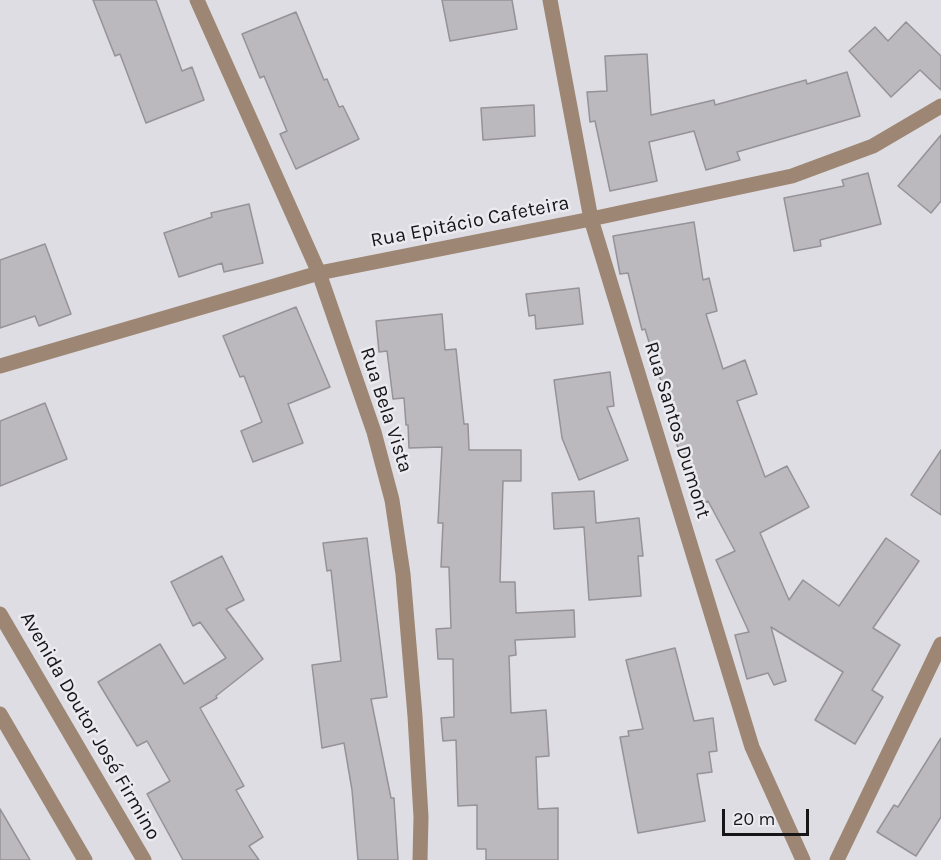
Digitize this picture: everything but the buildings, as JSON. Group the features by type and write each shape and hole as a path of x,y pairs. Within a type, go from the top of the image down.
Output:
{"street":[{"name":"Rua Bela Vista","path":"197,0 319,273 374,432 392,500 403,574 414,705 421,817 420,860"},
{"name":"Rua Santos Dumont","path":"550,0 591,219 752,747 803,860"},
{"name":"Rua Epitácio Cafeteira","path":"0,366 319,273 792,176 873,146 941,106"},
{"name":"Avenida Doutor José Firmino","path":"0,614 144,860"},
{"path":"837,860 941,644"},
{"path":"0,714 85,860"}]}
